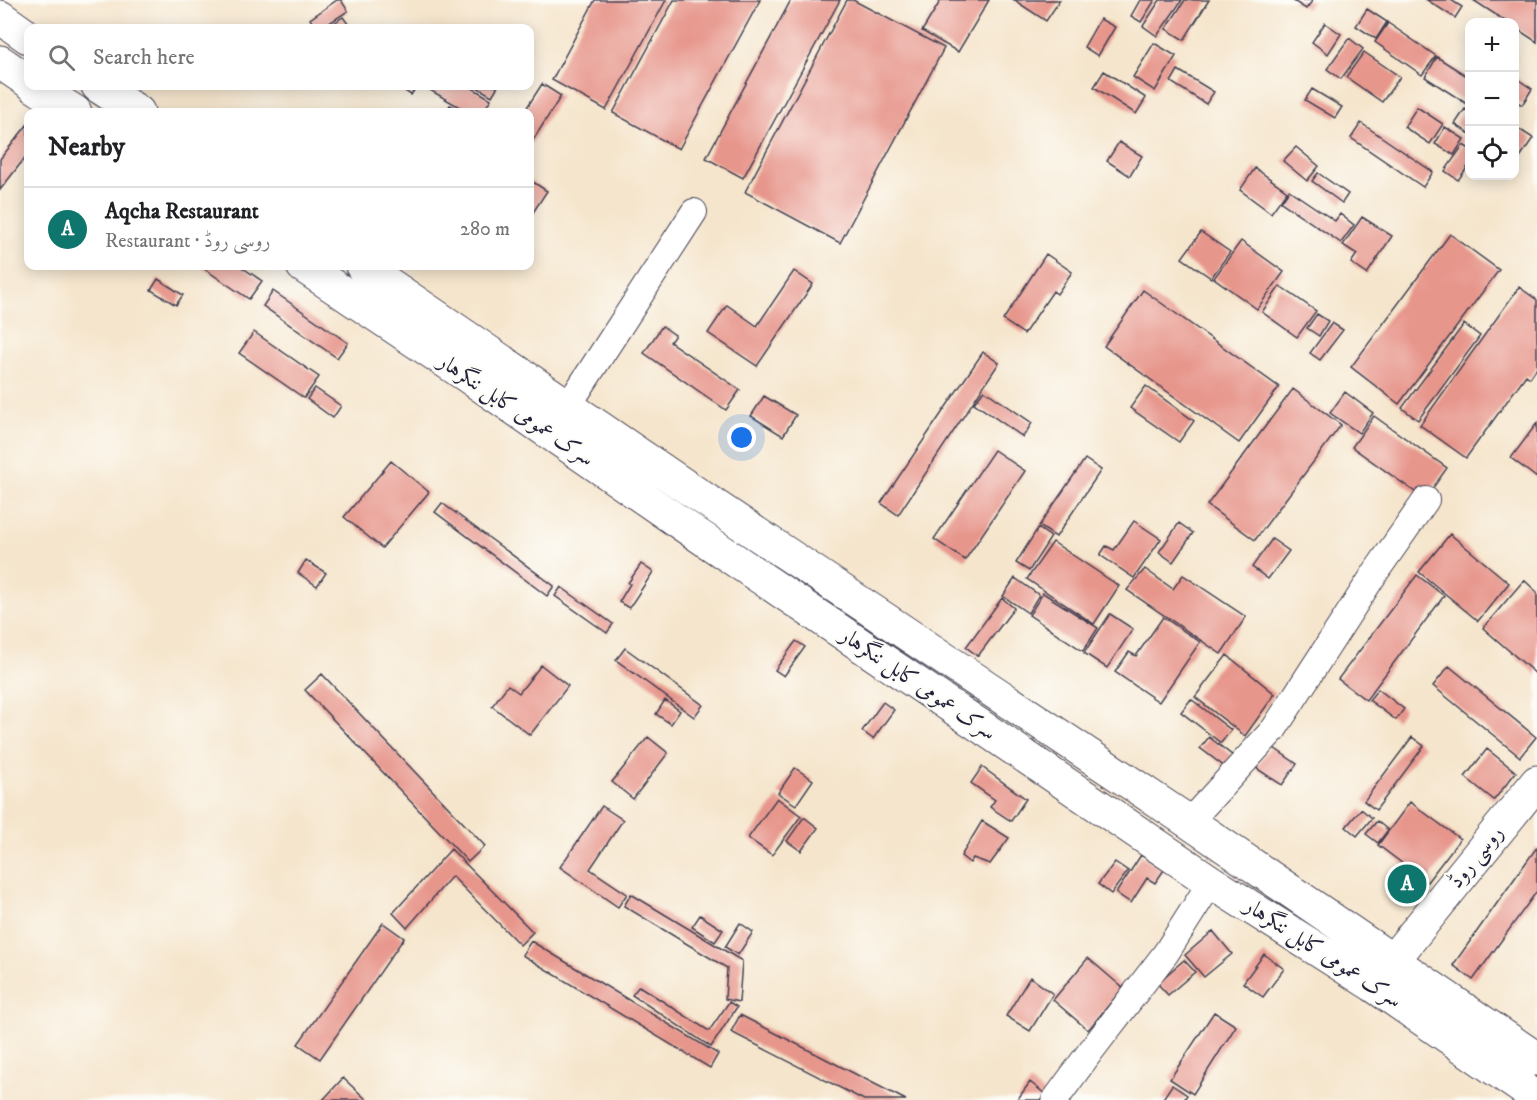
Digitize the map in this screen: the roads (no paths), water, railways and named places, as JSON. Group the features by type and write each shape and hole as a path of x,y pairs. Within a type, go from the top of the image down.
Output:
{"main road":[{"path":"0,17 24,34"},
{"path":"0,62 24,78"},
{"path":"40,90 69,108"},
{"path":"105,90 132,108"},
{"name":"سرک عمومی کابل ننگرهار","path":"309,270 1211,882 1374,985 1537,1098"},
{"name":"سرک عمومی کابل ننگرهار","path":"368,270 1537,1059"},
{"path":"797,602 815,573"},
{"name":"روسی روڈ","path":"1393,960 1537,782"}],"street":[{"path":"568,406 694,212"},
{"path":"1189,822 1274,729 1377,570 1426,500"},
{"path":"1055,1100 1166,953 1211,882"}],"place":[{"name":"Aqcha Restaurant","path":"1407,884"}]}
